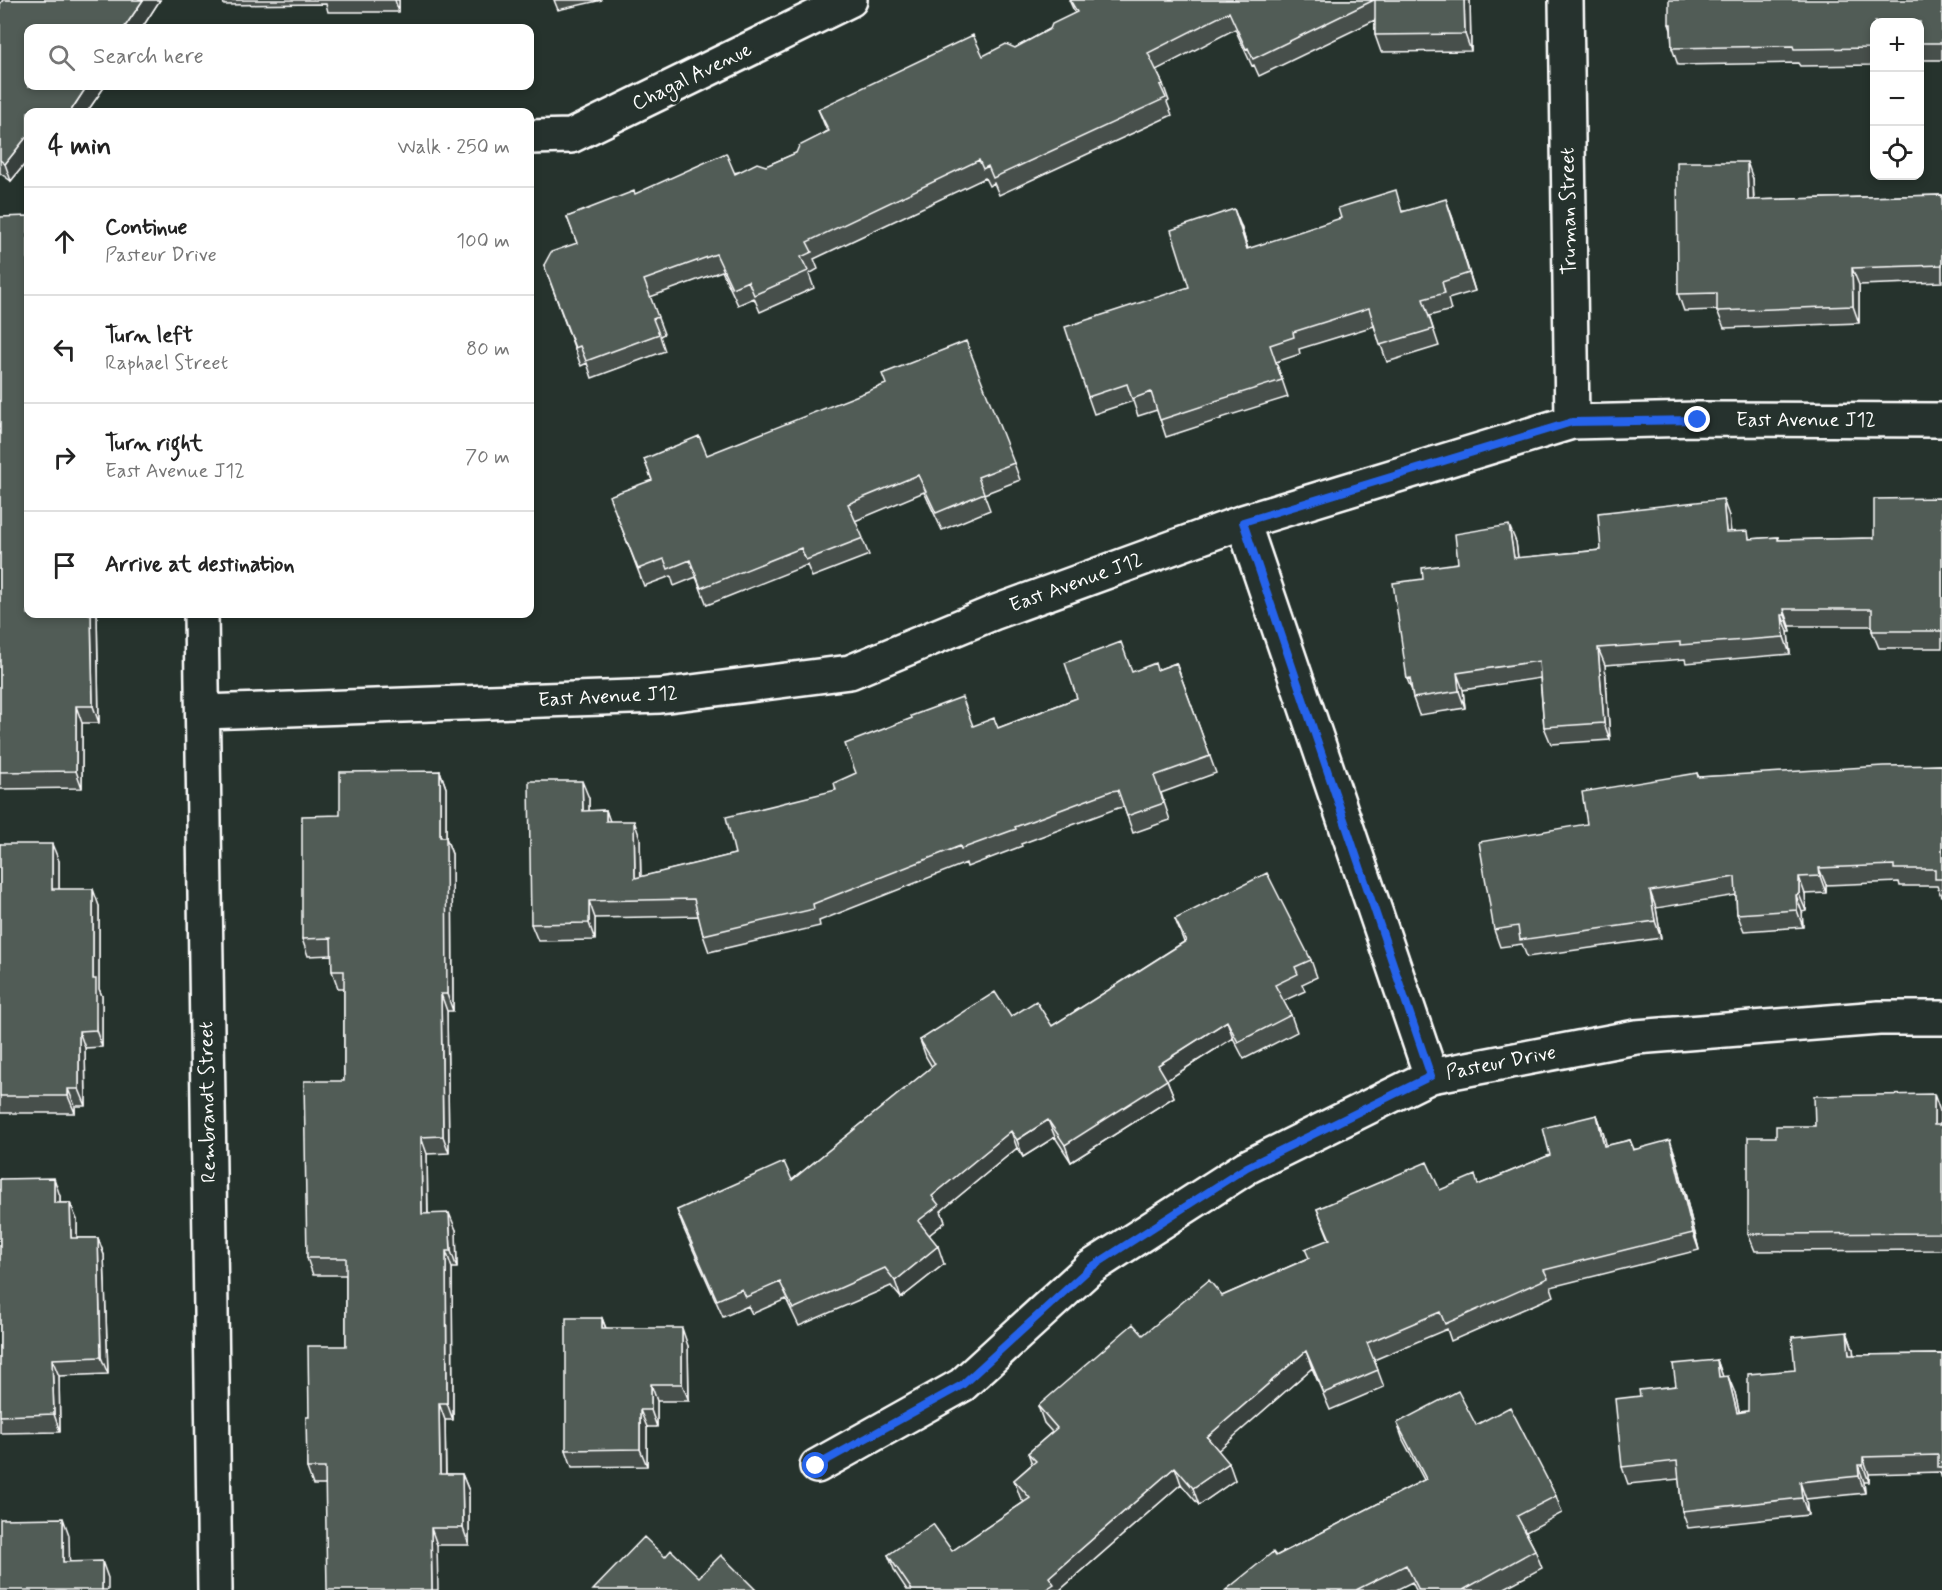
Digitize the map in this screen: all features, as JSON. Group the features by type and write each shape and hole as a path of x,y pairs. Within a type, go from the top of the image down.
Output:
{"street":[{"name":"Chagal Avenue","path":"534,137 570,136 850,0"},
{"name":"Truman Street","path":"1566,0 1572,422"},
{"name":"East Avenue J12","path":"202,712 660,696 850,672 993,613 1243,522 1572,422 1942,420"},
{"path":"1243,522 1431,1076"},
{"name":"Rembrandt Street","path":"201,618 215,1590"},
{"name":"Pasteur Drive","path":"816,1466 962,1385 1090,1268 1247,1167 1431,1076 1636,1037 1879,1018 1942,1018"}],"building":[{"path":"3,0 143,0 127,24 24,24 24,90 84,90 73,108 24,108 24,140 5,164 0,160 0,4"},
{"path":"1070,0 1374,0 1253,59 1229,12 1148,53 1163,84 1160,85 1166,98 993,178 988,166 983,169 979,160 807,242 812,252 801,257 808,271 754,295 748,281 732,288 716,254 644,280 658,317 653,319 659,334 586,361 580,346 575,348 544,265 551,252 577,243 567,217 634,191 635,194 726,153 735,174 757,163 766,166 796,153 799,146 829,131 818,109 973,35 983,56 1006,44 1015,48 1050,29 1052,24 1077,12"},
{"path":"1375,0 1464,0 1465,34 1375,35"},
{"path":"1669,0 1942,0 1942,43 1924,43 1924,18 1870,18 1870,48 1794,49 1793,46 1672,48 1671,24 1669,24"},
{"path":"1677,162 1747,162 1748,200 1942,195 1942,265 1852,268 1853,306 1717,311 1717,293 1678,294"},
{"path":"1396,190 1402,212 1446,199 1469,273 1442,282 1445,293 1423,299 1433,329 1380,345 1369,308 1293,332 1294,337 1270,345 1282,380 1160,420 1151,392 1132,399 1127,384 1088,397 1065,327 1189,287 1171,230 1234,209 1247,249 1341,218 1338,208"},
{"path":"24,216 24,618 91,618 93,706 76,706 76,771 0,772 0,217"},
{"path":"966,341 1014,463 978,477 984,493 936,513 918,475 848,504 863,538 806,560 801,548 701,588 690,560 668,569 664,559 638,569 609,496 652,480 644,459 699,436 707,455 886,384 882,374"},
{"path":"1942,498 1942,631 1872,631 1872,609 1784,609 1785,615 1782,615 1784,637 1680,645 1680,642 1598,648 1604,723 1544,727 1539,661 1457,673 1459,691 1413,698 1410,678 1407,679 1393,583 1423,579 1422,568 1458,563 1455,534 1509,525 1514,558 1601,550 1598,513 1723,499 1726,532 1748,531 1749,539 1874,538 1874,499"},
{"path":"1121,642 1132,672 1155,663 1157,670 1176,663 1210,756 1154,776 1164,803 1127,816 1118,790 1111,791 1015,827 1016,829 961,849 960,846 813,904 814,909 703,935 694,899 589,901 589,923 531,924 529,781 582,781 583,811 606,810 606,821 634,821 635,878 735,854 726,817 836,790 834,783 856,773 845,744 912,718 911,716 962,697 973,726 994,718 998,728 1077,698 1065,663"},
{"path":"1942,765 1942,879 1935,879 1935,869 1894,869 1894,865 1819,868 1820,876 1799,877 1799,894 1796,895 1797,910 1737,914 1735,877 1650,891 1655,921 1520,940 1518,926 1494,930 1479,842 1587,824 1582,792 1697,773 1698,777 1883,766"},
{"path":"440,771 440,837 446,837 447,994 441,994 443,1136 421,1137 422,1214 449,1213 451,1251 446,1251 447,1403 439,1403 440,1474 462,1474 463,1528 431,1528 432,1590 327,1590 325,1468 307,1468 308,1346 346,1346 346,1258 307,1258 304,1081 344,1081 344,971 332,971 331,938 302,939 302,816 340,815 340,772"},
{"path":"0,844 52,844 52,889 93,889 93,979 96,979 96,1030 79,1031 79,1089 68,1089 68,1096 0,1096"},
{"path":"1267,873 1311,960 1295,967 1298,974 1275,985 1291,1015 1238,1042 1227,1021 1158,1065 1167,1080 1065,1145 1048,1120 1017,1140 1011,1131 932,1196 939,1205 918,1221 938,1246 895,1281 885,1268 793,1309 780,1282 746,1297 742,1289 717,1300 677,1210 784,1162 792,1180 935,1064 920,1040 995,992 1011,1017 1036,1001 1052,1026 1186,941 1175,919"},
{"path":"1934,1094 1934,1125 1942,1125 1942,1233 1748,1234 1748,1137 1776,1137 1776,1126 1815,1126 1814,1096"},
{"path":"1597,1115 1604,1146 1630,1140 1633,1150 1670,1140 1693,1233 1544,1270 1548,1278 1445,1324 1440,1312 1367,1343 1378,1370 1324,1393 1306,1351 1207,1437 1229,1463 1193,1488 1175,1467 1049,1577 1054,1584 1045,1590 912,1590 888,1555 933,1524 952,1551 1030,1498 1014,1480 1036,1461 1028,1453 1057,1428 1038,1406 1133,1324 1143,1335 1209,1280 1222,1296 1309,1258 1305,1249 1330,1239 1317,1209 1427,1162 1440,1190 1475,1175 1478,1185 1550,1155 1543,1128"},
{"path":"54,1178 54,1203 70,1203 71,1238 98,1238 101,1357 52,1359 54,1414 0,1416 0,1179"},
{"path":"566,1318 602,1318 602,1328 682,1328 682,1384 651,1384 651,1410 640,1410 640,1449 566,1450"},
{"path":"1847,1332 1849,1355 1942,1354 1942,1467 1938,1467 1938,1455 1863,1457 1863,1465 1858,1465 1859,1476 1800,1482 1802,1498 1682,1511 1677,1461 1622,1467 1615,1399 1640,1396 1639,1390 1676,1386 1673,1364 1717,1360 1719,1377 1728,1376 1737,1413 1748,1411 1748,1374 1795,1370 1792,1337"},
{"path":"1458,1391 1476,1425 1510,1407 1556,1496 1517,1516 1535,1550 1463,1590 1419,1590 1406,1565 1356,1590 1226,1590 1273,1552 1276,1556 1426,1479 1397,1423"},
{"path":"63,1518 63,1562 102,1561 102,1590 0,1590 0,1519"},
{"path":"644,1537 665,1557 671,1550 699,1577 721,1555 756,1590 593,1590"}],"route":[{"path":"816,1466 962,1385 1090,1268 1247,1167 1431,1076 1243,522 1572,422 1698,420"}]}
